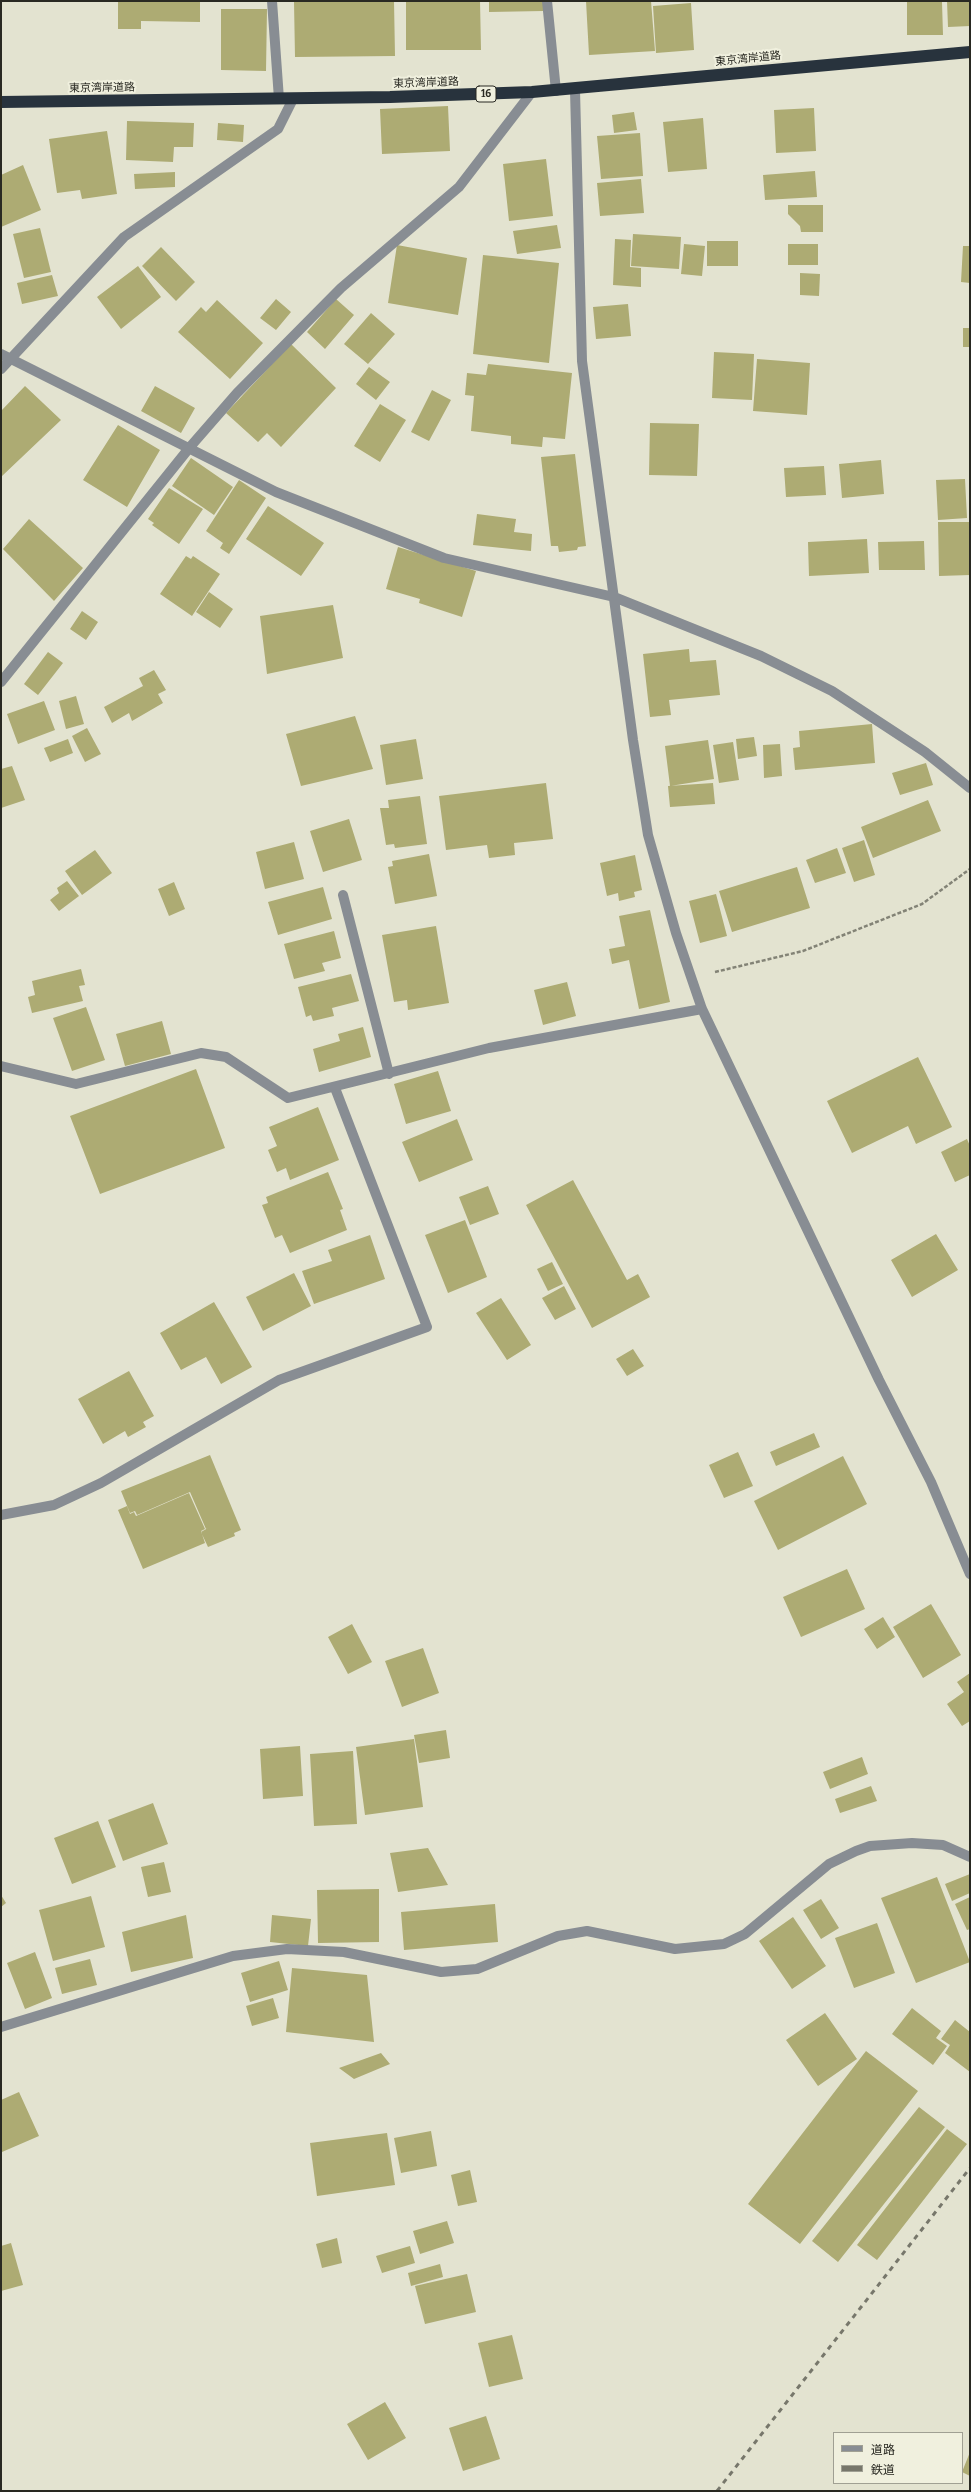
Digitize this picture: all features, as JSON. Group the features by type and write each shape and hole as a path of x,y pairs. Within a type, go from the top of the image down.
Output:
{"highway":[{"name":"東京湾岸道路","path":"1,102 293,99 556,91 970,52"}],"street":[{"path":"272,1 279,99"},
{"path":"547,1 556,91"},
{"path":"575,90 582,360 648,835 702,1009 879,1380 931,1482 970,1574"},
{"path":"1,682 190,447 237,393 340,288 459,187 532,92"},
{"path":"1,369 6,356 124,237 278,129 293,99"},
{"path":"6,356 190,447 276,492 444,558 614,597 761,656 832,691 925,752 970,788"},
{"path":"343,895 389,1074"},
{"path":"1,1066 76,1084 201,1053 226,1057 288,1098 335,1088 489,1048 702,1009"},
{"path":"1,1515 54,1505 101,1483 279,1380 427,1327 335,1088"},
{"path":"1,2027 233,1956 287,1949 344,1952 441,1972 477,1969 558,1936 586,1931 675,1949 724,1944 744,1934 829,1864 870,1846 912,1843 943,1845 970,1857"}],"path":[{"path":"692,978 817,946 922,904 970,869"}],"building":[{"path":"118,1 200,1 200,22 141,21 141,29 118,29"},
{"path":"394,1 395,56 295,57 294,2"},
{"path":"406,1 480,1 481,50 406,50"},
{"path":"489,1 543,1 543,11 489,12"},
{"path":"586,1 651,1 655,51 589,55"},
{"path":"947,1 970,1 970,26 948,27"},
{"path":"907,2 942,2 943,35 907,35"},
{"path":"691,3 694,50 656,53 653,6"},
{"path":"221,9 267,9 266,71 221,70"},
{"path":"448,106 450,151 382,154 380,109"},
{"path":"814,108 816,151 776,153 774,110"},
{"path":"634,112 637,130 614,133 612,115"},
{"path":"703,118 707,169 668,172 663,122"},
{"path":"127,121 194,123 193,147 174,147 173,162 126,160"},
{"path":"218,123 244,125 243,142 217,140"},
{"path":"107,131 117,194 82,199 80,190 57,193 49,139"},
{"path":"640,133 643,176 601,179 597,136"},
{"path":"546,159 553,216 509,221 503,164"},
{"path":"23,165 41,210 1,227 1,175"},
{"path":"815,171 817,197 765,200 763,175"},
{"path":"175,172 175,187 135,189 134,174"},
{"path":"641,179 644,213 600,216 597,183"},
{"path":"788,205 823,205 823,232 801,232 800,226 788,214"},
{"path":"557,225 561,248 517,254 513,231"},
{"path":"40,228 51,272 24,278 13,234"},
{"path":"633,234 681,237 679,269 631,266"},
{"path":"615,239 631,240 630,267 641,268 641,287 613,285"},
{"path":"707,241 738,241 738,266 707,266"},
{"path":"684,244 705,246 702,276 681,274"},
{"path":"788,244 818,244 818,265 788,265"},
{"path":"397,245 467,258 458,315 388,303"},
{"path":"963,246 970,246 970,283 961,282"},
{"path":"161,247 195,282 176,301 142,266"},
{"path":"483,255 559,263 549,363 473,354"},
{"path":"138,266 161,297 121,329 97,297"},
{"path":"800,273 820,274 819,296 800,295"},
{"path":"52,275 58,296 22,304 17,283"},
{"path":"276,299 291,312 276,330 260,318"},
{"path":"336,299 354,315 325,349 307,332"},
{"path":"217,300 263,343 230,379 178,332 201,307 206,312"},
{"path":"628,304 631,336 596,339 593,307"},
{"path":"371,313 395,334 368,364 344,344"},
{"path":"963,328 970,328 970,347 963,347"},
{"path":"291,344 336,388 281,447 267,433 258,442 226,413"},
{"path":"714,352 754,354 752,400 712,398"},
{"path":"757,359 810,363 807,415 753,411"},
{"path":"488,364 572,373 565,439 543,437 542,447 511,444 511,436 471,431 474,396 465,395 467,373 486,375"},
{"path":"369,367 390,382 376,400 356,384"},
{"path":"25,386 61,420 1,477 1,411"},
{"path":"155,386 195,408 181,433 141,411"},
{"path":"432,390 451,400 429,441 411,432"},
{"path":"380,404 406,420 380,462 354,446"},
{"path":"650,423 699,424 697,476 649,475"},
{"path":"118,425 160,450 127,507 83,480"},
{"path":"575,454 586,546 578,547 577,550 559,552 558,546 551,546 541,457"},
{"path":"191,458 233,487 214,515 172,486"},
{"path":"881,460 884,494 842,498 839,464"},
{"path":"824,466 826,495 786,497 784,468"},
{"path":"965,479 967,518 938,520 936,480"},
{"path":"239,480 266,498 229,554 220,548 223,543 206,531"},
{"path":"169,488 203,509 179,544 152,525 154,523 148,519"},
{"path":"268,506 324,543 301,576 246,539"},
{"path":"477,514 516,519 514,532 532,534 531,551 473,545"},
{"path":"29,519 83,568 54,601 3,549"},
{"path":"938,522 970,522 970,575 939,576"},
{"path":"867,539 869,573 809,576 808,542"},
{"path":"924,541 925,570 879,570 878,542"},
{"path":"398,547 476,571 462,617 419,603 420,599 386,589"},
{"path":"186,556 191,559 193,556 220,574 192,616 160,594"},
{"path":"209,592 233,609 220,628 196,612"},
{"path":"333,605 343,658 267,674 260,616"},
{"path":"82,611 98,622 86,640 70,629"},
{"path":"689,649 690,662 716,660 720,695 669,700 671,715 650,717 643,654"},
{"path":"48,652 63,663 38,695 24,684"},
{"path":"154,670 166,690 158,694 163,703 132,721 129,713 112,723 104,707 143,686 139,678"},
{"path":"76,696 84,724 66,729 59,701"},
{"path":"44,701 55,730 18,744 7,714"},
{"path":"355,716 373,769 301,786 286,734"},
{"path":"872,724 875,763 795,770 793,748 800,747 799,731"},
{"path":"87,728 101,754 85,762 72,736"},
{"path":"754,737 757,756 738,759 736,739"},
{"path":"68,739 73,753 50,762 44,748"},
{"path":"416,739 423,779 386,785 380,745"},
{"path":"708,740 714,779 670,786 665,746"},
{"path":"733,742 739,780 719,783 713,745"},
{"path":"780,744 782,776 764,778 763,745"},
{"path":"926,763 933,785 900,795 892,773"},
{"path":"12,766 25,800 1,808 1,769"},
{"path":"546,783 553,839 514,843 515,855 489,858 487,845 446,850 439,796"},
{"path":"713,783 715,804 670,807 668,786"},
{"path":"420,796 427,844 395,848 394,844 386,845 380,808 389,808 388,800"},
{"path":"928,800 941,831 873,858 861,827"},
{"path":"349,819 362,860 323,872 310,831"},
{"path":"864,840 875,875 854,882 842,848"},
{"path":"294,842 304,879 265,889 256,852"},
{"path":"837,848 846,873 815,883 806,860"},
{"path":"95,850 112,873 82,895 65,871"},
{"path":"429,854 437,896 395,904 388,867 393,866 392,861"},
{"path":"635,855 642,890 634,892 635,897 619,901 618,893 607,896 600,863"},
{"path":"797,867 810,908 732,932 719,891"},
{"path":"67,881 79,896 59,911 50,900 59,893 57,888"},
{"path":"174,882 185,909 169,916 158,889"},
{"path":"323,887 332,919 278,935 268,902"},
{"path":"716,894 727,936 700,943 689,901"},
{"path":"650,910 670,1002 639,1009 629,960 612,964 609,949 625,946 619,916"},
{"path":"436,926 449,1003 408,1010 407,1000 394,1002 382,935"},
{"path":"334,931 341,958 322,963 325,971 294,979 284,944"},
{"path":"81,969 85,985 79,986 83,1001 32,1013 28,997 35,995 32,981"},
{"path":"351,974 359,1001 332,1008 334,1016 313,1021 311,1015 306,1017 298,987"},
{"path":"567,982 576,1016 543,1025 534,990"},
{"path":"86,1007 105,1060 72,1071 53,1018"},
{"path":"162,1021 171,1054 125,1066 116,1034"},
{"path":"363,1027 371,1057 319,1072 313,1049 340,1041 338,1034"},
{"path":"918,1057 952,1127 916,1144 908,1126 852,1153 827,1101"},
{"path":"196,1069 225,1148 100,1194 70,1116"},
{"path":"438,1071 451,1111 406,1124 394,1084"},
{"path":"318,1107 339,1160 290,1180 286,1168 277,1172 268,1150 277,1146 269,1127"},
{"path":"457,1119 473,1160 419,1182 402,1142"},
{"path":"967,1139 970,1146 970,1175 955,1182 941,1152"},
{"path":"328,1172 343,1209 340,1210 347,1230 290,1253 282,1235 275,1238 262,1205 268,1203 266,1197"},
{"path":"573,1180 627,1280 638,1274 650,1297 592,1328 526,1205"},
{"path":"488,1186 499,1214 470,1225 459,1197"},
{"path":"465,1220 487,1277 448,1293 425,1235"},
{"path":"936,1234 958,1270 912,1297 891,1260"},
{"path":"370,1235 385,1279 314,1304 302,1271 332,1261 328,1250"},
{"path":"552,1262 563,1284 548,1291 537,1269"},
{"path":"294,1273 311,1306 263,1331 246,1297"},
{"path":"564,1286 576,1309 555,1320 542,1298"},
{"path":"501,1298 531,1345 507,1360 476,1313"},
{"path":"214,1302 252,1367 221,1384 206,1357 181,1370 160,1333"},
{"path":"633,1349 644,1366 627,1376 616,1359"},
{"path":"129,1371 154,1416 143,1422 146,1427 128,1437 125,1431 103,1444 78,1399"},
{"path":"814,1433 820,1447 776,1466 770,1452"},
{"path":"738,1452 753,1486 724,1498 709,1465"},
{"path":"210,1455 241,1530 234,1533 235,1536 208,1547 201,1532 208,1528 206,1529 190,1492 137,1515 135,1511 130,1513 121,1491"},
{"path":"843,1456 867,1504 778,1550 754,1501"},
{"path":"189,1493 205,1529 201,1531 205,1543 143,1569 118,1510 127,1506 130,1514 134,1512 136,1516"},
{"path":"847,1569 865,1609 801,1637 783,1597"},
{"path":"931,1604 961,1655 923,1678 893,1627"},
{"path":"883,1617 895,1637 877,1649 864,1629"},
{"path":"352,1624 372,1662 348,1674 328,1637"},
{"path":"423,1648 439,1693 402,1707 385,1661"},
{"path":"970,1673 970,1721 962,1726 947,1704 964,1692 957,1682"},
{"path":"446,1730 450,1758 419,1763 414,1735"},
{"path":"414,1739 423,1807 365,1815 356,1747"},
{"path":"300,1746 303,1796 263,1799 260,1749"},
{"path":"353,1751 357,1824 314,1826 310,1754"},
{"path":"862,1757 868,1774 830,1789 823,1772"},
{"path":"871,1786 877,1801 840,1813 835,1799"},
{"path":"153,1803 168,1844 123,1861 108,1820"},
{"path":"98,1821 116,1867 72,1884 54,1838"},
{"path":"428,1848 448,1885 398,1892 390,1853"},
{"path":"164,1862 171,1892 148,1897 141,1867"},
{"path":"970,1874 970,1893 952,1901 945,1884"},
{"path":"937,1877 970,1962 916,1983 881,1898"},
{"path":"379,1889 379,1942 318,1943 317,1890"},
{"path":"1,1895 6,1903 1,1907"},
{"path":"91,1896 105,1947 53,1961 39,1910"},
{"path":"970,1897 970,1929 967,1930 955,1904"},
{"path":"821,1899 839,1928 821,1939 803,1910"},
{"path":"495,1904 498,1942 404,1950 401,1912"},
{"path":"186,1915 193,1958 131,1972 122,1932"},
{"path":"272,1915 311,1919 308,1946 270,1942"},
{"path":"793,1917 826,1966 792,1989 759,1941"},
{"path":"877,1923 895,1973 854,1988 835,1938"},
{"path":"35,1952 52,1998 25,2009 7,1963"},
{"path":"90,1959 97,1985 62,1994 55,1968"},
{"path":"279,1961 288,1990 250,2002 241,1973"},
{"path":"292,1968 367,1975 374,2042 286,2032"},
{"path":"273,1998 279,2018 252,2026 246,2006"},
{"path":"912,2008 941,2031 936,2038 947,2046 933,2065 892,2034"},
{"path":"825,2013 857,2059 818,2086 786,2040"},
{"path":"955,2020 970,2032 970,2072 945,2053 950,2045 941,2039"},
{"path":"866,2051 918,2091 800,2244 748,2204"},
{"path":"381,2053 390,2064 354,2079 339,2068"},
{"path":"19,2092 39,2136 2,2152 1,2100"},
{"path":"919,2107 945,2127 838,2262 812,2241"},
{"path":"947,2129 967,2144 877,2260 857,2245"},
{"path":"431,2131 437,2166 401,2173 394,2138"},
{"path":"387,2133 395,2185 317,2196 310,2143"},
{"path":"470,2170 477,2202 458,2206 451,2175"},
{"path":"447,2221 454,2243 420,2254 413,2231"},
{"path":"337,2238 342,2263 322,2268 316,2244"},
{"path":"11,2243 23,2285 1,2291 1,2246"},
{"path":"410,2246 415,2263 382,2273 376,2256"},
{"path":"440,2264 443,2277 411,2286 408,2273"},
{"path":"467,2274 476,2312 425,2324 415,2286"},
{"path":"512,2335 523,2379 489,2387 478,2343"},
{"path":"385,2402 406,2438 368,2460 347,2424"},
{"path":"486,2416 500,2459 463,2471 449,2428"},
{"path":"970,2452 970,2476 963,2472"}],"railway":[{"path":"717,2491 970,2168"}]}
